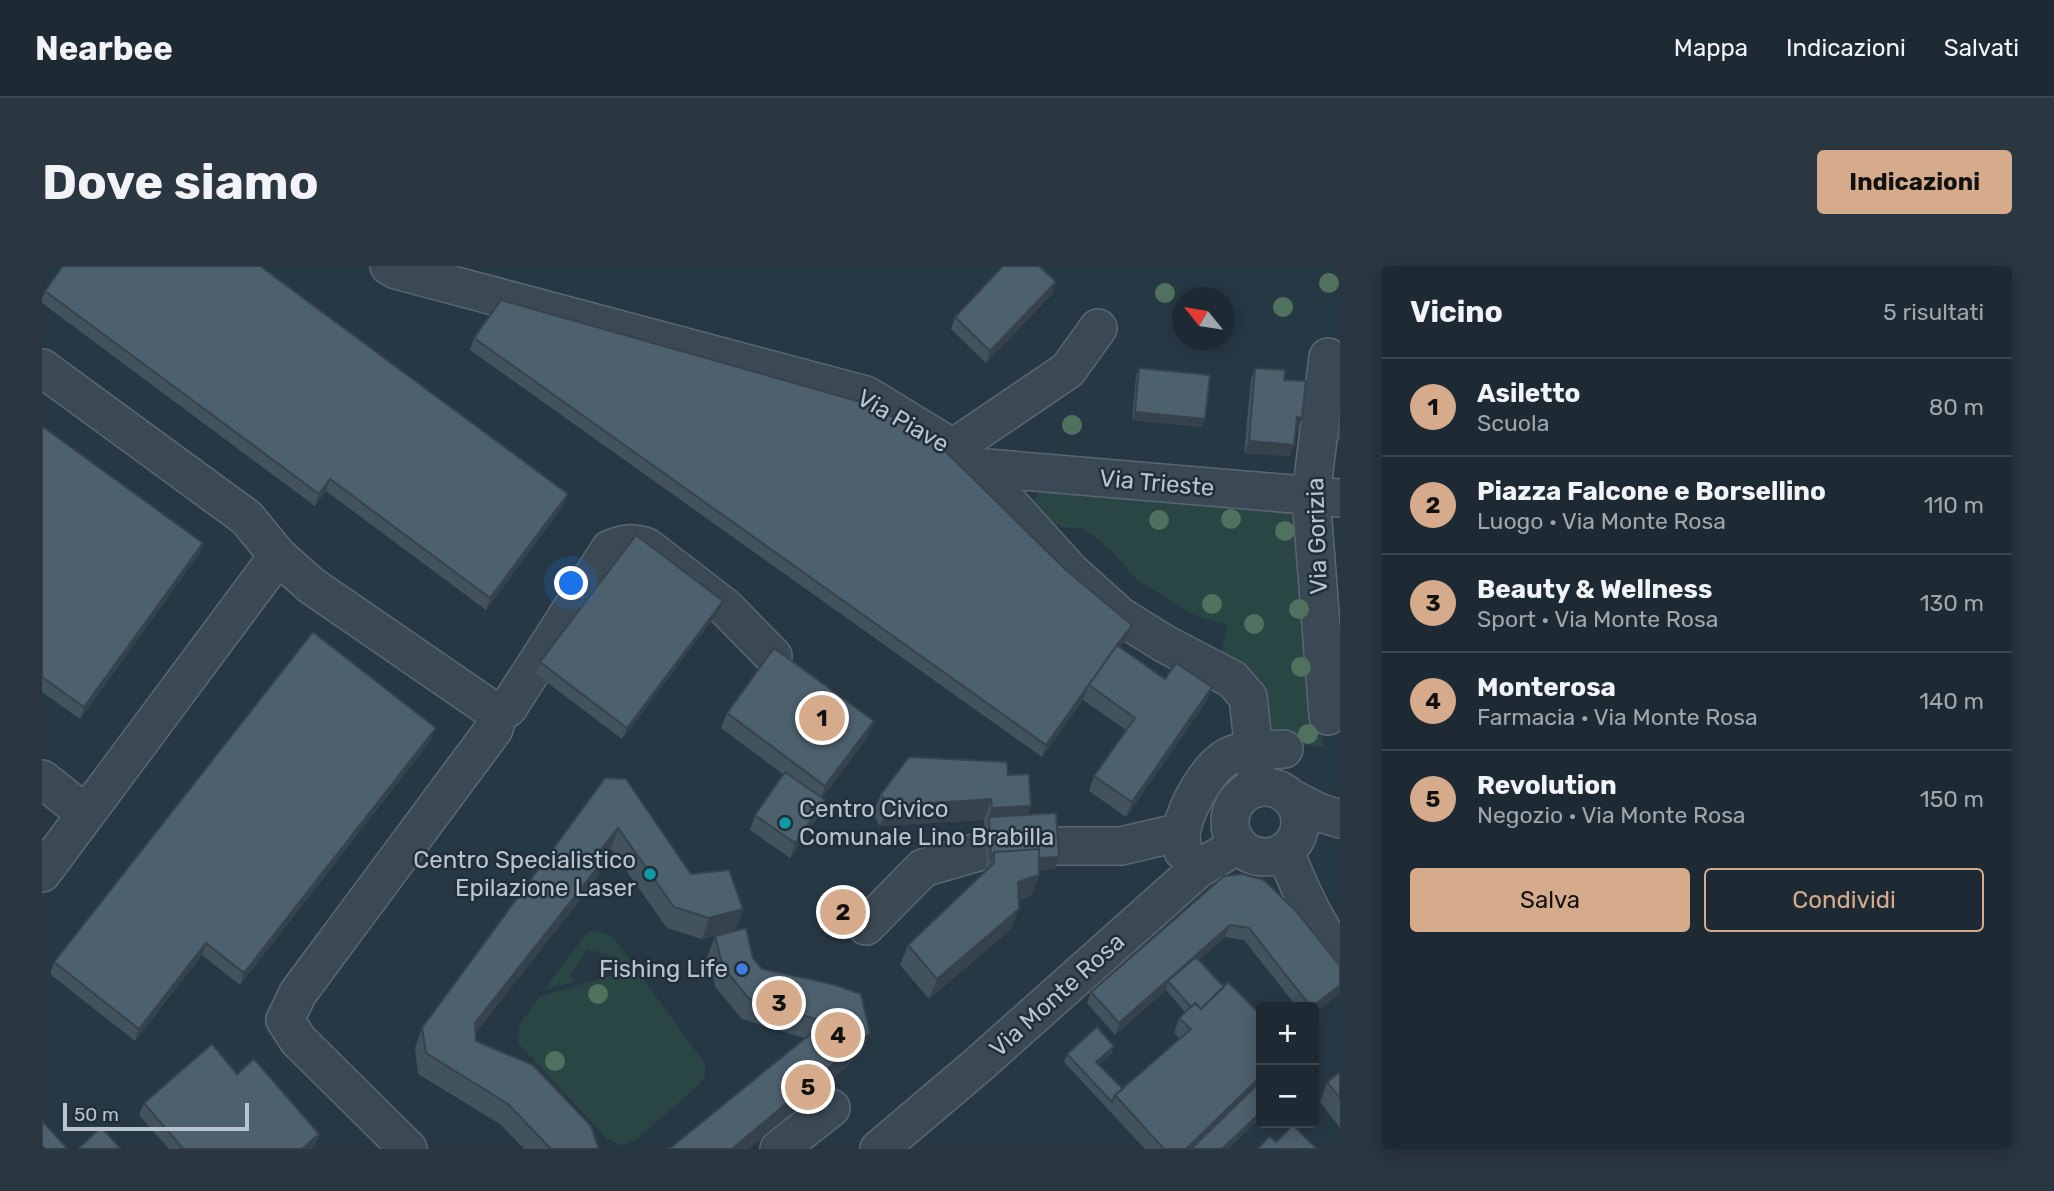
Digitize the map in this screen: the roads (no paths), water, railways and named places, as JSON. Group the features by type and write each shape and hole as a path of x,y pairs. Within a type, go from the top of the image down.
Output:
{"street":[{"name":"Via Piave","path":"389,266 866,394 964,458 1071,572 1120,616 1165,644 1232,679 1248,697 1269,749 1275,793"},
{"path":"964,458 1068,370 1098,328"},
{"name":"Via Gorizia","path":"1328,357 1328,716"},
{"path":"42,368 247,518 278,556 312,586 496,722"},
{"name":"Via Trieste","path":"964,458 1326,497"},
{"path":"408,1149 298,1040 285,1020 298,993 508,708 610,549 623,543 647,547 724,607 773,656"},
{"path":"42,873 278,556"},
{"path":"1053,846 1121,846 1182,841 1191,807 1207,775 1216,765 1233,754 1269,749"},
{"path":"42,779 86,814"},
{"path":"1275,793 1298,808 1301,820 1294,843 1286,852 1266,858 1245,852 1232,834 1230,822 1237,800 1247,792 1275,793 1340,819"},
{"name":"Via Monte Rosa","path":"879,1149 977,1066 1198,869 1238,845"},
{"path":"866,926 923,868 985,850"},
{"path":"1286,852 1325,937 1340,957"},
{"path":"779,1149 831,1108"}],"place":[{"name":"Asiletto","path":"822,718"},
{"name":"Centro Civico Comunale Lino Brabilla","path":"785,823"},
{"name":"Centro Specialistico Epilazione Laser","path":"650,874"},
{"name":"Piazza Falcone e Borsellino","path":"843,912"},
{"name":"Fishing Life","path":"742,969"},
{"name":"Beauty & Wellness","path":"779,1003"},
{"name":"Monterosa","path":"838,1035"},
{"name":"Revolution","path":"808,1087"}]}
